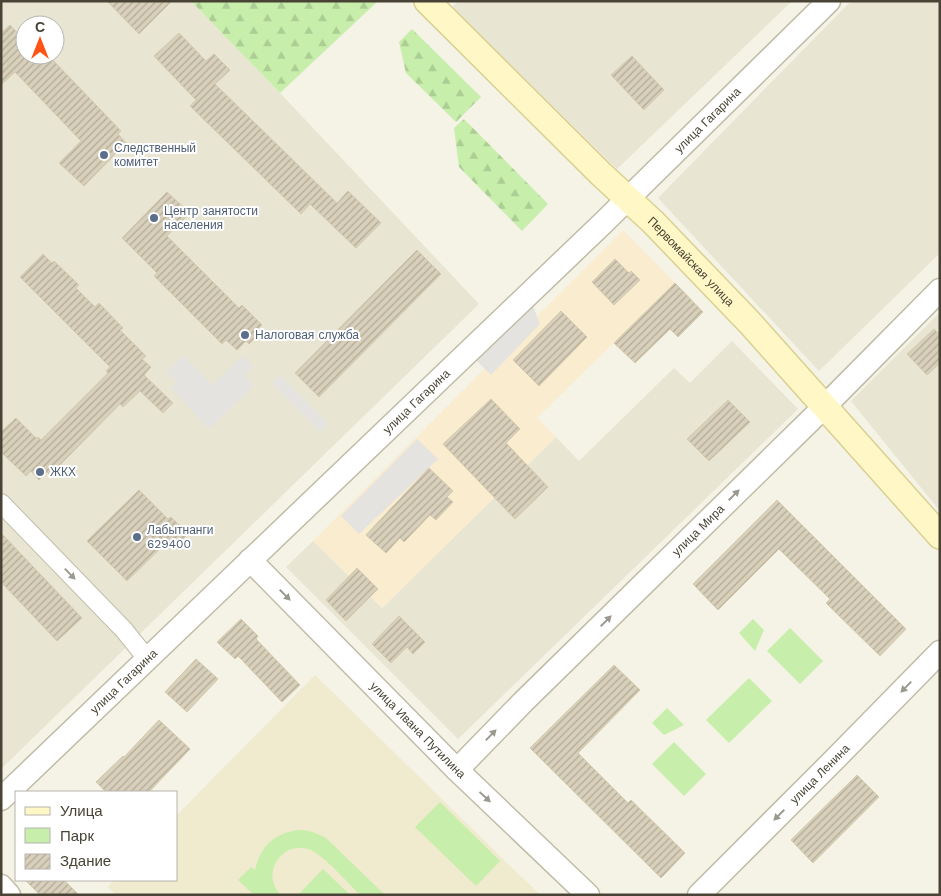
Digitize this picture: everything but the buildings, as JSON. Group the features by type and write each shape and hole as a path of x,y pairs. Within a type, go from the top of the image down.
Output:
{"main road":[{"name":"Первомайская улица","path":"431,3 750,323 940,536"}],"street":[{"name":"улица Гагарина","path":"1,799 628,199 829,1"},
{"name":"улица Мира","path":"457,770 523,702 824,407 940,290"},
{"path":"1,502 124,630 148,660"},
{"name":"улица Ивана Путилина","path":"250,560 457,770 588,895"},
{"name":"улица Ленина","path":"699,895 940,652"},
{"path":"1,886 10,895"}],"shaded area":[{"path":"1,1 191,1 479,304 1,769"},
{"path":"459,1 792,1 617,169 452,7"},
{"path":"851,1 940,1 940,253 819,371 658,198"},
{"path":"623,230 675,283 537,418 556,437 382,608 313,541"},
{"path":"533,306 540,324 491,375 476,360"},
{"path":"940,312 940,511 851,401"},
{"path":"732,341 798,409 458,739 286,567 313,541 382,608 556,437 579,461 674,368 690,383"},
{"path":"183,355 212,385 244,355 254,366 245,375 254,386 209,429 171,388 177,383 166,372"},
{"path":"280,375 329,424 320,432 272,384"},
{"path":"417,439 438,459 359,534 341,516"},
{"path":"315,675 540,895 116,895 108,887 113,881 178,881 178,814"}],"green space":[{"path":"191,1 378,1 280,93"},
{"path":"412,29 481,97 456,122 406,73 399,42"},
{"path":"464,119 548,204 522,231 459,167 454,128"},
{"path":"753,619 764,630 755,651 739,633"},
{"path":"790,628 823,661 800,684 767,651"},
{"path":"749,678 772,701 729,743 706,720"},
{"path":"667,708 684,725 664,735 652,723"},
{"path":"674,742 706,774 684,796 652,764"},
{"path":"440,802 500,861 476,886 415,827"},
{"path":"298,830 313,832 326,838 385,895 360,895 335,869 314,851 298,848 289,850 282,855 276,862 273,870 275,887 281,895 254,895 238,880 251,867 255,870 261,854 269,842 289,832"},
{"path":"323,869 350,895 298,895"}],"place":[{"name":"Следственный комитет","path":"104,155"},
{"name":"Центр занятости населения","path":"154,218"},
{"name":"Налоговая служба","path":"245,335"},
{"name":"ЖКХ","path":"40,472"},
{"name":"Лабытнанги 629400","path":"137,537"}]}
